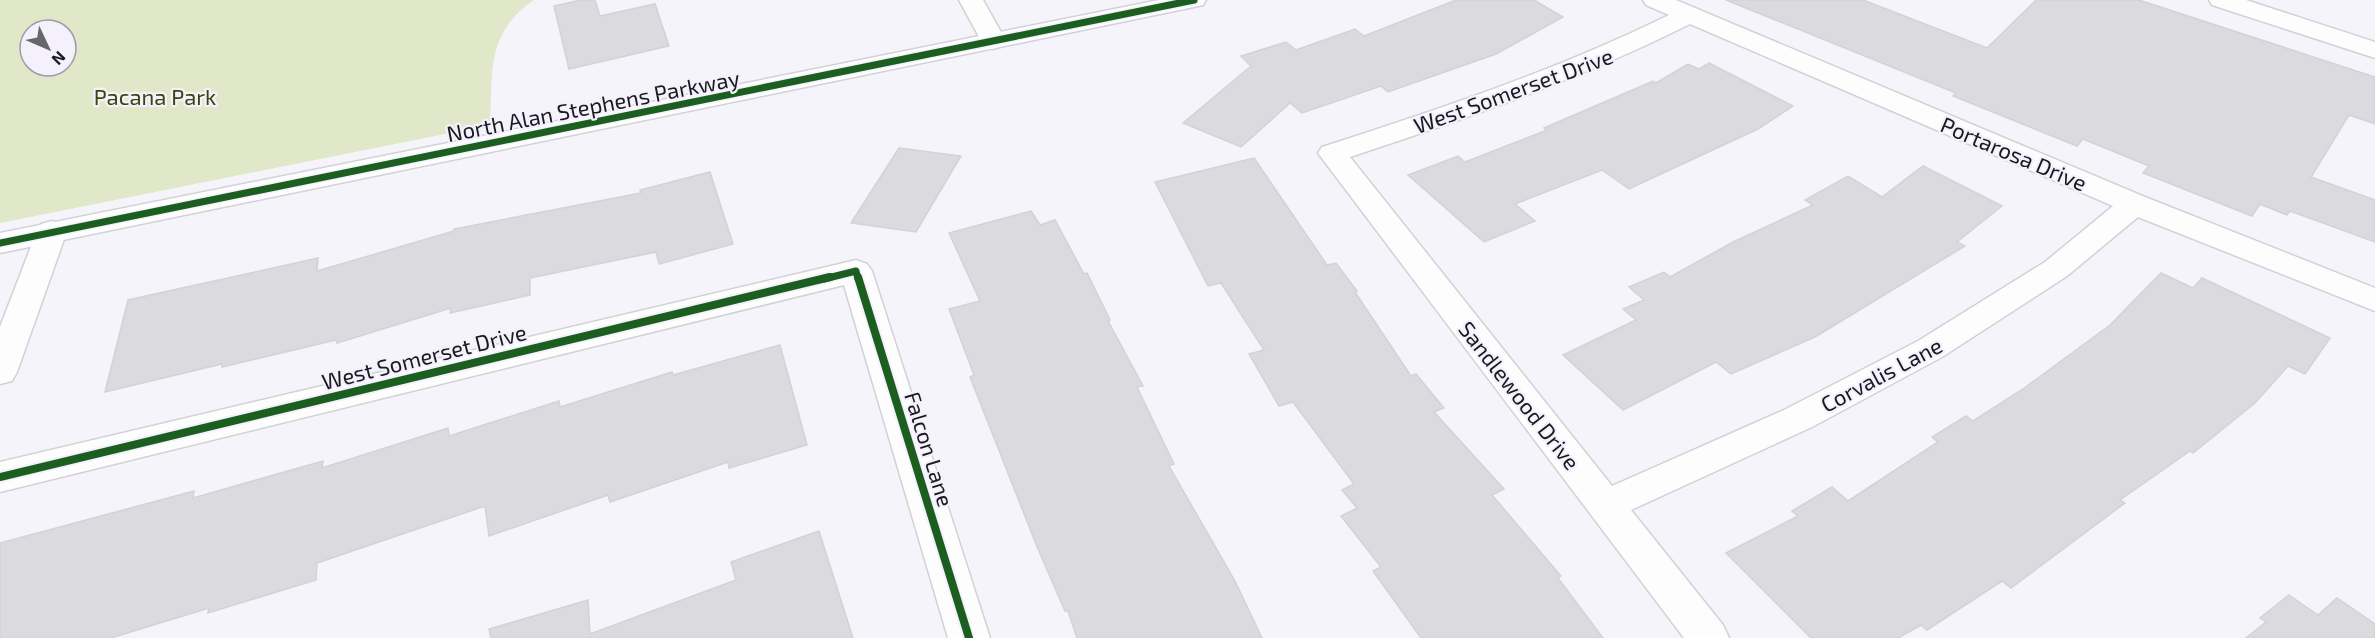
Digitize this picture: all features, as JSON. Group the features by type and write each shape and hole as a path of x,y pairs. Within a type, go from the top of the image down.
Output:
{"street":[{"path":"970,0 993,41"},
{"name":"North Alan Stephens Parkway","path":"0,243 890,64 1194,0"},
{"name":"Portarosa Drive","path":"1655,0 2134,204 2375,300"},
{"path":"2221,0 2291,11 2375,50"},
{"name":"West Somerset Drive","path":"1332,153 1441,119 1543,82 1620,50 1688,15"},
{"name":"Sandlewood Drive","path":"1332,153 1708,638"},
{"name":"Corvalis Lane","path":"1605,505 1799,418 1930,349 2056,269 2134,204"},
{"path":"0,372 52,231"},
{"name":"West Somerset Drive","path":"0,477 856,271"},
{"name":"Falcon Lane","path":"856,271 969,638"}],"green space":[{"name":"Pacana Park","path":"0,0 534,0 518,13 499,41 492,72 490,125 0,223"}],"building":[{"path":"581,0 595,0 600,16 655,4 669,46 569,69 554,6"},
{"path":"1456,0 1534,0 1563,17 1496,54 1388,92 1381,86 1302,113 1290,103 1241,147 1183,123 1251,66 1241,56 1286,42 1296,50 1355,29 1364,36"},
{"path":"1726,0 1863,0 1987,48 2036,0 2139,0 2375,77 2375,124 2349,115 2311,177 2375,200 2375,242 2290,211 2287,215 2260,204 2252,216 2143,173 2149,166 2083,139 2077,146 1953,96 1956,93"},
{"path":"1709,63 1793,106 1758,129 1629,189 1602,170 1515,204 1535,221 1484,242 1408,175 1458,156 1465,162 1547,130 1544,128 1653,81 1656,83 1688,64 1699,69"},
{"path":"899,148 961,156 916,232 851,223"},
{"path":"1254,158 1327,265 1336,263 1357,291 1355,292 1411,376 1416,374 1444,408 1434,412 1504,489 1492,495 1561,576 1558,578 1603,638 1421,638 1373,571 1381,567 1341,516 1357,508 1342,490 1354,484 1293,402 1279,406 1249,354 1264,350 1221,283 1208,286 1155,182"},
{"path":"1923,166 2002,206 1957,242 1965,246 1815,337 1731,374 1716,362 1623,410 1563,355 1636,320 1623,309 1644,300 1629,287 1664,272 1670,277 1733,242 1813,205 1805,200 1848,176 1882,197"},
{"path":"710,172 733,244 659,264 656,252 530,278 530,295 450,313 451,308 337,343 336,340 222,367 222,364 105,392 128,300 318,258 317,271 454,231 454,229 641,193 640,190"},
{"path":"1031,211 1040,225 1055,220 1084,274 1087,273 1110,320 1108,321 1143,386 1137,387 1174,464 1169,466 1235,581 1262,638 1077,638 1068,611 1065,611 1038,549 970,377 974,375 949,309 980,301 949,233"},
{"path":"2161,273 2193,288 2202,278 2330,338 2305,374 2288,366 2255,403 2193,453 2190,451 2120,500 2125,503 2011,588 2002,581 1927,630 1921,625 1898,638 1811,638 1726,553 1798,516 1792,511 1832,487 1848,501 1938,442 1932,437 1966,416 1973,421 2023,389 2110,325"},
{"path":"780,345 807,445 729,468 728,462 610,502 608,495 489,536 485,506 317,563 316,580 208,613 209,608 111,638 0,638 0,543 194,491 193,498 323,461 322,468 448,428 449,436 559,401 560,407 672,372 673,375"},
{"path":"819,531 853,638 491,638 489,629 588,600 590,634 736,580 731,562"},
{"path":"2289,595 2318,615 2337,598 2375,624 2375,638 2246,638 2266,622 2260,618"}],"cycle path":[{"path":"0,243 890,64 1194,0"},
{"path":"0,477 856,271 969,638"}]}
